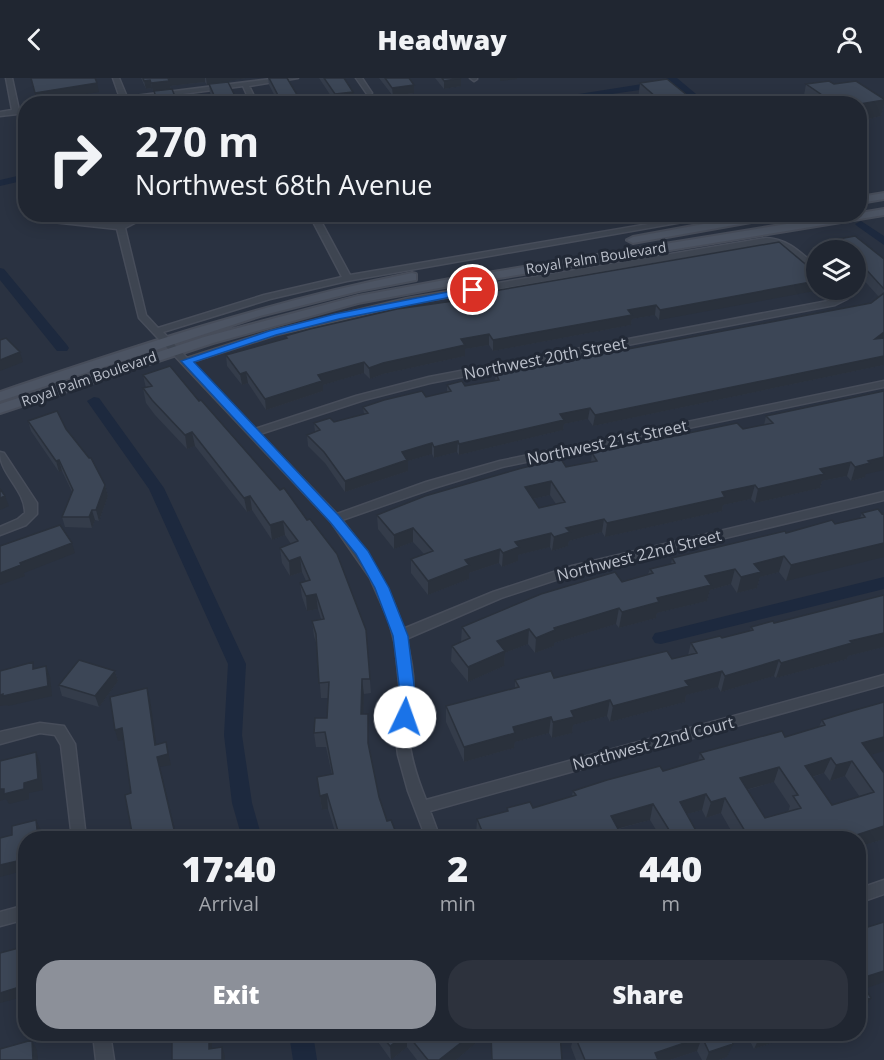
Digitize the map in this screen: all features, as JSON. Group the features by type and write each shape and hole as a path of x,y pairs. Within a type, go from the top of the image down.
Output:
{"main road":[{"path":"867,199 884,196"},
{"name":"Royal Palm Boulevard","path":"867,215 884,212"},
{"name":"Royal Palm Boulevard","path":"0,397 177,350 261,312 376,284 734,222"},
{"name":"Royal Palm Boulevard","path":"0,409 269,321 396,292 823,222"}],"street":[{"path":"0,114 16,112 9,78"},
{"path":"116,78 123,96"},
{"path":"215,78 220,87"},
{"path":"160,96 295,78"},
{"path":"359,78 369,93"},
{"path":"245,84 251,96"},
{"path":"73,222 121,227 131,222"},
{"path":"317,222 346,278"},
{"path":"157,331 267,297 346,278 677,222"},
{"path":"121,227 142,316 177,350 334,519 361,551 382,588 400,636 407,693 402,740 409,775 431,831"},
{"path":"177,350 273,333 408,301 766,241 776,240 784,243 806,262"},
{"name":"Northwest 20th Street","path":"253,433 360,398 429,380 836,300"},
{"name":"Northwest 21st Street","path":"334,519 430,485 500,464 884,384"},
{"path":"0,455 31,503 31,514 22,522 0,531"},
{"name":"Northwest 22nd Street","path":"400,636 498,595 572,570 884,496"},
{"name":"Northwest 22nd Court","path":"422,807 884,680"},
{"path":"0,738 40,728 59,730 68,744 78,831"},
{"path":"866,893 884,887"},
{"path":"0,919 18,914"},
{"path":"103,1041 105,1060"}],"building":[{"path":"31,78 95,78 97,83 35,93"},
{"path":"143,78 168,78 169,81 151,83 150,80 144,81"},
{"path":"269,78 287,78 298,96 278,96"},
{"path":"324,78 344,78 353,92 335,94"},
{"path":"385,78 409,78 414,85 392,88"},
{"path":"442,78 461,78 444,81"},
{"path":"667,79 688,96 655,96 640,83"},
{"path":"856,81 884,100 867,103 867,96 824,96 806,84"},
{"path":"228,82 235,96 214,96 209,84"},
{"path":"172,89 175,96 156,96 154,91"},
{"path":"855,236 860,240 833,240"},
{"path":"779,242 806,265 806,283 660,310 656,305 628,310 632,315 493,340 489,334 461,339 465,345 369,368 364,362 318,375 322,381 265,399 246,372 240,374 226,355 310,329 397,309 461,300 459,297"},
{"path":"866,245 884,259 884,289 866,269"},
{"path":"884,293 884,332 875,339 884,338 884,356 595,415 590,408 560,414 564,420 459,444 458,441 434,447 432,443 402,452 407,460 345,481 324,452 307,435 320,430 314,423 330,418 334,422 368,413 363,407 384,400 422,391 426,397 451,391 447,385 462,381 465,386 499,380 496,374 871,303"},
{"path":"6,338 20,352 0,360 0,340"},
{"path":"170,366 280,490 284,488 307,520 310,519 337,554 366,630 370,679 362,679 361,714 368,714 368,743 379,797 387,821 391,820 395,831 338,831 327,794 320,796 317,777 333,774 325,732 314,733 315,718 327,718 329,682 319,683 316,634 312,621 324,619 316,594 306,596 300,583 310,580 300,557 289,561 280,548 298,541 283,521 270,525 250,496 244,498 192,432 185,435 152,400 143,388 152,386 143,375"},
{"path":"884,391 884,457 855,467 851,462 820,469 824,474 758,489 755,485 722,492 725,497 607,523 604,519 566,528 570,532 554,537 551,533 515,542 519,547 503,553 500,549 465,560 469,565 428,581 411,559 433,551 413,528 394,535 377,515 425,496 522,468 561,459 566,467 597,461 592,453 737,423 743,429 773,423 766,416","holes":["551,481 565,502 539,508 525,487"]},
{"path":"57,411 66,429 91,458 105,485 96,510 92,510 89,517 62,517 73,490 59,460 56,461 28,421"},
{"path":"878,509 882,514 884,513 884,543 791,565 784,556 754,564 761,572 741,577 735,569 705,576 711,585 657,598 659,602 622,612 619,608 554,628 555,630 536,638 529,629 497,641 505,651 468,667 452,646 470,638 462,627 541,594 615,572 622,582 653,573 650,569 675,563 672,558 785,531 786,533 832,520 835,524 865,517 862,513"},
{"path":"60,525 72,543 0,573 0,546"},
{"path":"884,595 884,633 850,641 852,643 781,663 779,660 725,676 722,671 685,681 689,686 613,706 610,700 571,711 574,717 553,722 551,717 513,727 515,733 464,747 446,706 519,687 515,680 551,671 554,678 667,651 672,659 697,653 691,643 720,636 722,638 753,630 751,627 773,621 774,623"},
{"path":"79,660 115,671 95,696 59,685"},
{"path":"33,662 33,669 46,666 48,686 0,695 0,671"},
{"path":"147,688 155,745 166,742 168,754 157,757 174,831 132,831 125,795 131,793 122,728 115,730 110,697"},
{"path":"884,702 884,737 862,743 884,773 884,826 866,832 745,831 725,798 711,802 706,794 680,802 696,831 670,831 653,804 611,816 618,829 611,831 482,831 477,819 508,811 507,808 530,802 533,808 576,795 573,791 660,766 663,771 704,759 700,753 782,731 785,737 825,725 822,720","holes":["831,758 836,765 852,761 874,792 832,805 805,766","779,767 798,795 793,796 801,808 765,818 740,778"]},
{"path":"36,752 38,779 24,783 24,789 4,794 4,789 0,789 0,761"},
{"path":"36,820 37,831 18,831 18,861 0,865 0,838 12,835 12,826"},
{"path":"884,922 884,971 866,977 866,928"},
{"path":"18,948 18,987 0,993 0,953"},
{"path":"866,990 871,998 866,1000"},
{"path":"32,1041 33,1060 0,1060 0,1049"},
{"path":"172,1041 209,1041 209,1049 222,1047 222,1060 172,1060"},
{"path":"386,1041 397,1041 390,1046"},
{"path":"413,1041 463,1041 439,1060 428,1060"},
{"path":"491,1041 561,1041 562,1060 492,1060"},
{"path":"577,1041 690,1041 655,1053 658,1060 585,1060"},
{"path":"704,1041 732,1041 733,1044 709,1052"}],"waterway":[{"path":"671,78 694,96"},
{"path":"576,96 676,82"},
{"path":"0,183 18,179"},
{"path":"861,224 884,242"},
{"path":"0,272 62,348"},
{"path":"94,401 156,488 237,664 233,735 242,803 250,831"},
{"path":"661,638 884,583"},
{"path":"302,1041 305,1060"}],"route":[{"path":"405,717 407,693 400,636 382,588 361,551 334,519 186,361 273,333 338,316 473,290"}]}
